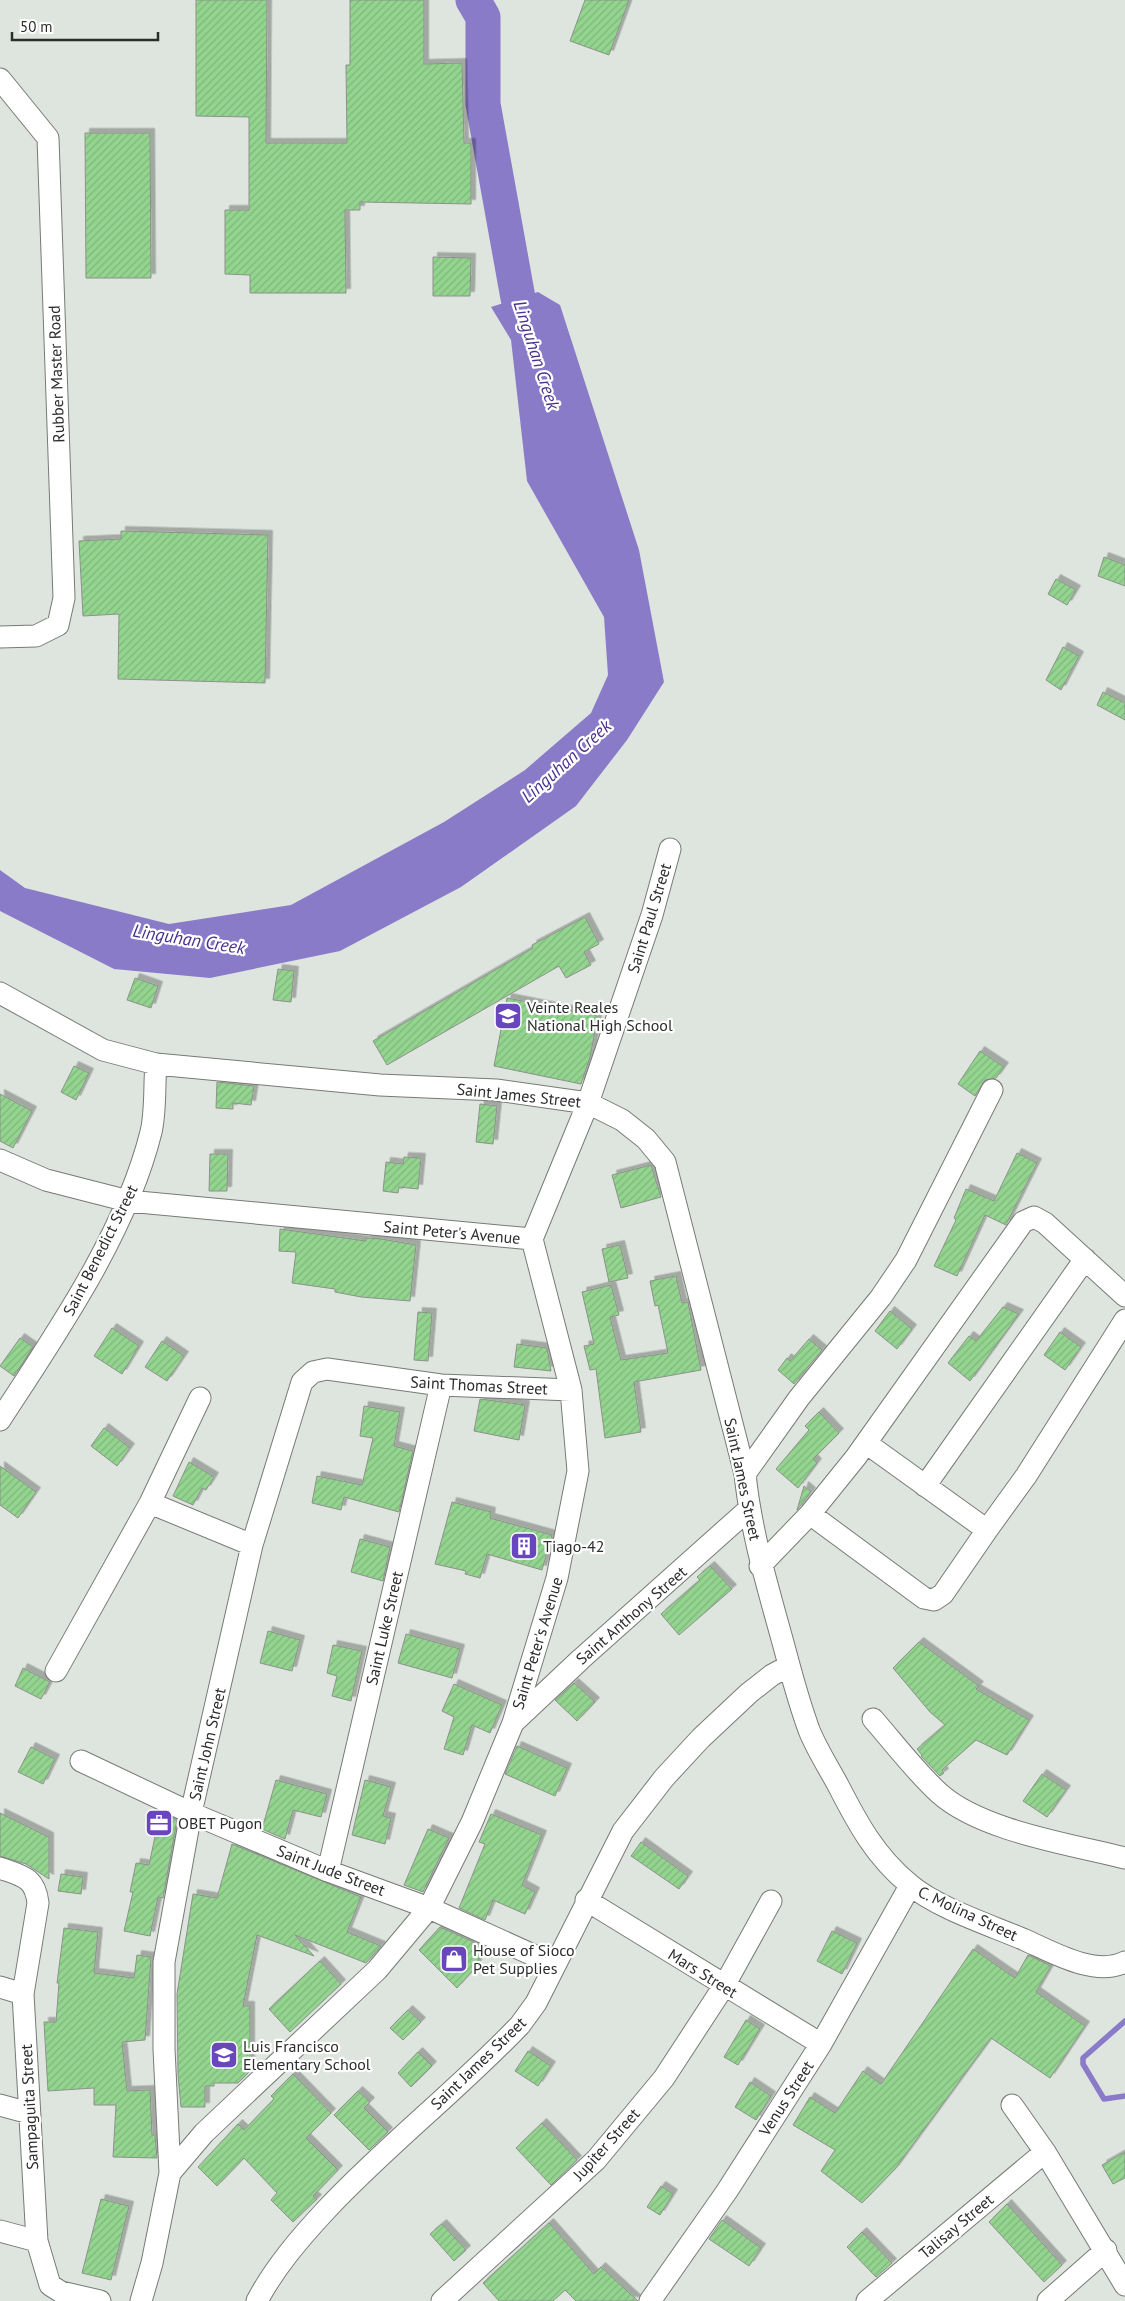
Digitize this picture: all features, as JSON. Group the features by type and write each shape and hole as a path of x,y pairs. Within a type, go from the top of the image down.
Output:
{"street":[{"name":"Rubber Master Road","path":"0,80 48,138 64,598 58,625 36,636 0,637"},
{"name":"Saint Paul Street","path":"532,1239 588,1103 652,915 670,849"},
{"name":"Saint James Street","path":"0,993 103,1050 156,1064 380,1085 496,1090 588,1103 622,1120 646,1139 665,1162 745,1474 749,1509 760,1566 789,1666 772,1675 748,1693 701,1738 664,1778 624,1831 586,1900 536,2003 520,2026 345,2190 284,2259 267,2282 257,2301"},
{"name":"Saint Benedict Street","path":"0,1420 68,1316 128,1201 151,1131 156,1064"},
{"path":"745,1474 799,1398 881,1297 906,1260 992,1090"},
{"name":"Saint Peter's Avenue","path":"0,1160 46,1180 128,1201 532,1239 571,1390 578,1471 557,1578 513,1723 472,1822 429,1908 377,1970 204,2133 170,2173 152,2263 141,2301"},
{"path":"760,1566 810,1514 866,1443 1022,1222 1034,1217 1045,1223 1125,1296"},
{"path":"925,1486 1085,1259"},
{"path":"810,1514 924,1598 934,1600 943,1594 1026,1476 1125,1320"},
{"name":"Saint Thomas Street","path":"327,1369 440,1386 571,1390"},
{"name":"Saint John Street","path":"170,2173 164,2049 164,1962 191,1813 252,1545 302,1382 313,1372 327,1369"},
{"name":"Saint Luke Street","path":"328,1871 440,1386"},
{"path":"56,1670 150,1503 200,1398"},
{"path":"866,1443 987,1530"},
{"path":"150,1503 252,1545"},
{"name":"Saint Anthony Street","path":"513,1723 581,1659 749,1509"},
{"name":"C. Molina Street","path":"789,1666 810,1732 861,1831 883,1860 910,1886 962,1914 1059,1955 1092,1965 1107,1966 1125,1962"},
{"path":"873,1719 939,1794 970,1814 1004,1827 1125,1858"},
{"name":"Saint Jude Street","path":"81,1761 191,1813 328,1871 429,1908 554,1965"},
{"name":"Sampaguita Street","path":"0,1868 28,1878 36,1889 38,1903 23,1994 37,2241 45,2275 50,2285 60,2292 100,2301"},
{"name":"Venus Street","path":"650,2301 727,2191 821,2044 910,1886"},
{"name":"Mars Street","path":"586,1900 821,2044"},
{"name":"Jupiter Street","path":"442,2301 596,2160 664,2078 724,1986 771,1901"},
{"path":"0,1987 23,1994"},
{"path":"0,2105 30,2113"},
{"path":"1012,2105 1045,2152 1125,2284"},
{"name":"Talisay Street","path":"867,2301 1045,2152"},
{"path":"0,2231 37,2241"},
{"path":"1048,2301 1106,2250"}],"water":[{"path":"538,292 560,305 639,550 664,682 627,740 576,806 461,887 340,951 210,978 114,969 0,911 0,870 25,888 169,924 291,905 444,822 525,770 591,713 608,675 604,617 527,481 511,340 491,307"}],"building":[{"path":"196,0 267,0 266,143 347,143 346,65 350,65 350,0 424,0 424,64 462,63 464,143 471,143 471,204 360,202 360,210 345,210 346,293 250,293 250,275 225,274 225,210 249,210 249,117 196,116"},
{"path":"585,0 629,0 609,55 570,41"},
{"path":"85,133 150,133 151,278 86,278"},
{"path":"433,257 471,258 470,296 433,296"},
{"path":"121,531 268,535 265,683 118,679 119,614 83,616 79,541 121,539"},
{"path":"1104,557 1125,565 1125,586 1098,576"},
{"path":"1056,579 1076,590 1067,605 1048,594"},
{"path":"1063,647 1079,656 1061,690 1046,680"},
{"path":"1103,692 1125,703 1125,720 1097,705"},
{"path":"585,917 599,944 584,952 591,965 566,978 559,966 387,1065 373,1041 533,948 532,945"},
{"path":"278,969 294,971 291,1002 273,1000"},
{"path":"135,978 158,986 151,1008 127,1000"},
{"path":"507,998 598,1016 590,1057 581,1084 494,1066"},
{"path":"980,1051 1004,1067 996,1078 985,1080 975,1096 958,1084"},
{"path":"74,1066 89,1073 76,1100 61,1092"},
{"path":"217,1082 254,1086 251,1105 233,1103 233,1109 216,1108"},
{"path":"0,1094 32,1111 13,1148 0,1141"},
{"path":"480,1104 497,1106 493,1144 476,1142"},
{"path":"1017,1153 1037,1163 1006,1225 985,1215 957,1276 934,1266 956,1220 954,1218 966,1189 994,1201"},
{"path":"210,1154 228,1154 227,1191 209,1191"},
{"path":"404,1157 421,1158 418,1189 399,1187 398,1193 383,1191 386,1162 403,1164"},
{"path":"651,1165 661,1197 621,1208 612,1175"},
{"path":"280,1229 366,1241 366,1238 381,1239 416,1245 410,1301 361,1297 335,1292 335,1289 292,1283 296,1252 279,1251"},
{"path":"620,1245 628,1278 609,1282 602,1249"},
{"path":"676,1276 682,1303 688,1302 701,1370 634,1382 641,1432 605,1438 596,1369 590,1370 584,1346 594,1344 582,1292 611,1285 619,1315 610,1317 621,1360 668,1353 658,1305 655,1306 650,1281"},
{"path":"1003,1307 1019,1314 970,1381 948,1363 969,1336 976,1341"},
{"path":"890,1311 912,1329 897,1349 875,1331"},
{"path":"418,1312 432,1313 428,1361 414,1360"},
{"path":"112,1328 139,1346 122,1374 94,1356"},
{"path":"1060,1332 1081,1347 1065,1370 1044,1355"},
{"path":"20,1338 33,1347 14,1376 0,1366"},
{"path":"809,1339 822,1350 794,1384 778,1370 787,1358 790,1361"},
{"path":"162,1341 184,1356 167,1381 145,1367"},
{"path":"517,1344 547,1348 551,1371 514,1367"},
{"path":"480,1399 525,1405 519,1440 474,1431"},
{"path":"364,1406 400,1412 394,1446 413,1451 399,1512 344,1497 341,1510 312,1503 317,1476 362,1485 373,1438 360,1436"},
{"path":"819,1412 839,1433 813,1459 817,1463 798,1488 776,1469 809,1430 805,1426"},
{"path":"104,1428 130,1448 117,1466 91,1446"},
{"path":"189,1462 214,1477 206,1490 202,1488 193,1505 173,1496"},
{"path":"0,1466 36,1492 18,1518 0,1505"},
{"path":"804,1486 811,1492 797,1510"},
{"path":"452,1502 491,1512 490,1518 552,1535 542,1570 487,1554 480,1578 465,1574 466,1571 435,1564"},
{"path":"360,1539 390,1547 383,1581 351,1572"},
{"path":"710,1566 732,1589 679,1635 661,1614 700,1580 697,1577"},
{"path":"268,1631 300,1640 292,1671 260,1663"},
{"path":"406,1634 460,1649 452,1678 398,1663"},
{"path":"919,1642 979,1686 976,1689 1029,1720 1007,1755 976,1740 942,1770 944,1773 940,1776 921,1756 917,1749 945,1725 930,1712 893,1668"},
{"path":"333,1645 362,1651 351,1701 332,1696 337,1676 327,1673"},
{"path":"23,1668 50,1682 41,1699 15,1686"},
{"path":"574,1683 595,1702 577,1721 555,1700"},
{"path":"454,1684 502,1705 490,1733 472,1725 463,1755 444,1749 454,1717 442,1711"},
{"path":"517,1746 567,1768 555,1796 505,1774"},
{"path":"31,1747 55,1759 43,1784 18,1772"},
{"path":"1042,1774 1066,1790 1047,1817 1023,1801"},
{"path":"276,1780 327,1794 321,1817 293,1810 285,1839 262,1829"},
{"path":"365,1780 391,1787 383,1816 391,1818 385,1844 352,1835"},
{"path":"0,1813 49,1837 49,1879 26,1864 0,1856"},
{"path":"160,1813 177,1820 163,1898 158,1897 150,1936 124,1931 133,1892 130,1892 136,1863 149,1865"},
{"path":"491,1814 542,1835 522,1885 535,1892 525,1914 493,1900 485,1920 459,1908 485,1844 479,1842"},
{"path":"428,1829 449,1838 423,1892 404,1885"},
{"path":"641,1842 688,1876 679,1889 631,1856"},
{"path":"232,1844 361,1897 347,1932 381,1946 366,1963 295,1935 314,1956 257,1935 243,2006 250,2006 250,2071 238,2083 214,2083 214,2086 205,2086 205,2107 181,2107 178,2075 177,1994 193,1894 217,1898"},
{"path":"61,1874 83,1877 81,1894 58,1891"},
{"name":"House of Sioco Pet Supplies","path":"440,1927 485,1947 475,1968 457,1988 419,1950"},
{"path":"64,1928 98,1932 94,1973 134,1978 137,1955 151,1957 145,2040 122,2042 127,2091 150,2090 152,2135 155,2135 157,2158 113,2157 116,2105 94,2105 94,2088 48,2091 44,2022 56,2022 59,1983 57,1983"},
{"path":"832,1931 857,1943 842,1974 817,1961"},
{"path":"973,1949 1015,1978 1028,1955 1051,1966 1036,1992 1085,2026 1050,2078 991,2038 895,2169 862,2203 821,2171 835,2150 793,2125 810,2097 835,2113 863,2071 881,2084"},
{"path":"320,1961 341,1984 290,2032 269,2009"},
{"path":"408,2010 421,2022 403,2040 390,2028"},
{"path":"746,2020 760,2029 738,2065 724,2057"},
{"path":"528,2051 551,2066 538,2086 515,2071"},
{"path":"418,2052 432,2066 411,2087 398,2073"},
{"path":"293,2074 331,2113 306,2138 338,2170 313,2196 317,2199 293,2222 271,2200 277,2193 244,2158 217,2186 198,2167 238,2124 244,2130 274,2099 271,2096"},
{"path":"750,2082 771,2096 756,2120 735,2107"},
{"path":"358,2091 370,2102 364,2108 388,2132 369,2150 334,2115"},
{"path":"542,2123 577,2160 551,2185 516,2148"},
{"path":"1125,2152 1125,2178 1113,2184 1102,2165"},
{"path":"661,2186 673,2194 660,2215 647,2207"},
{"path":"101,2199 129,2206 111,2280 82,2273"},
{"path":"1007,2204 1062,2265 1044,2282 989,2222"},
{"path":"722,2220 761,2248 749,2266 709,2239"},
{"path":"549,2223 594,2274 601,2267 638,2301 576,2301 565,2290 553,2301 499,2301 483,2283"},
{"path":"442,2224 466,2250 454,2261 430,2234"},
{"path":"862,2232 892,2263 876,2277 847,2247"}],"waterway":[{"name":"Linguhan Creek","path":"473,0 483,17 483,104 518,298 533,343"},
{"path":"1125,2021 1083,2058 1083,2064 1104,2099 1125,2096"}],"place":[{"name":"Veinte Reales National High School","path":"508,1016"},
{"name":"Tiago-42","path":"524,1546"},
{"name":"OBET Pugon","path":"159,1823"},
{"name":"House of Sioco Pet Supplies","path":"454,1959"},
{"name":"Luis Francisco Elementary School","path":"224,2055"}]}
